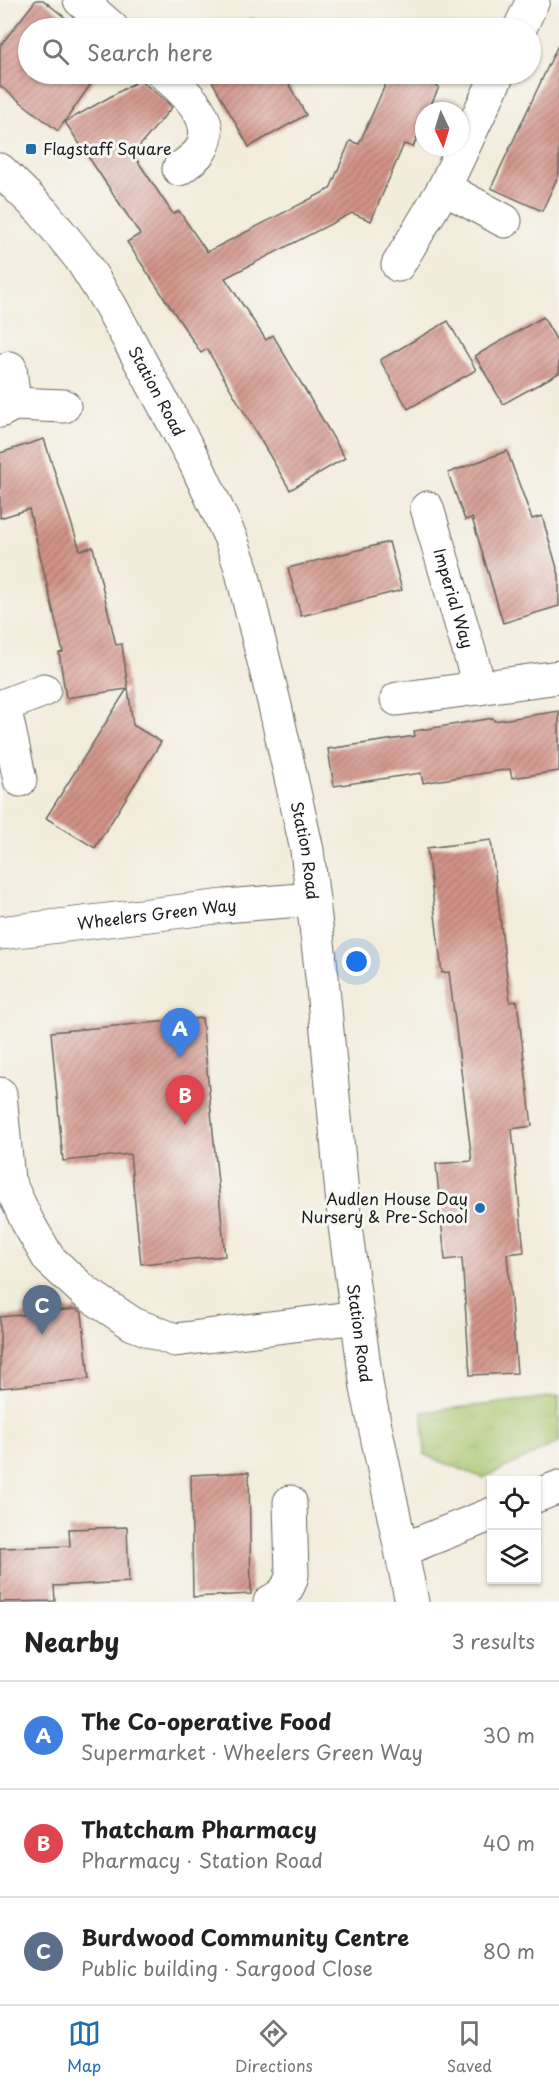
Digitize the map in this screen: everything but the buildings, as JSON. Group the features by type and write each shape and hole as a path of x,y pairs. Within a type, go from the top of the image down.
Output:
{"street":[{"path":"80,0 101,18"},
{"path":"525,18 533,0"},
{"path":"176,84 188,94 205,125 205,139 200,151 179,169"},
{"path":"398,265 444,188 493,84"},
{"name":"Station Road","path":"0,170 42,212 81,259 104,296 196,464 231,539 276,706 307,850 345,1226 367,1388 412,1602"},
{"path":"444,188 505,221"},
{"path":"9,368 7,407 64,406"},
{"name":"Imperial Way","path":"427,508 480,688"},
{"path":"397,699 559,677"},
{"path":"20,780 2,706 44,690"},
{"name":"Wheelers Green Way","path":"0,933 224,906 313,899"},
{"path":"0,1094 8,1180 27,1221 49,1258 85,1292 133,1324 176,1340 358,1317"},
{"path":"541,1494 559,1487"},
{"path":"270,1602 282,1596 290,1586 292,1575 290,1502"},
{"path":"402,1550 487,1516"}],"green space":[{"path":"559,1396 559,1442 483,1478 425,1455 423,1412"}],"place":[{"name":"Flagstaff Square","path":"31,149"},
{"name":"The Co-operative Food","path":"180,1058"},
{"name":"Thatcham Pharmacy","path":"185,1125"},
{"name":"Audlen House Day Nursery & Pre-School","path":"480,1208"},
{"name":"Burdwood Community Centre","path":"42,1335"}]}
